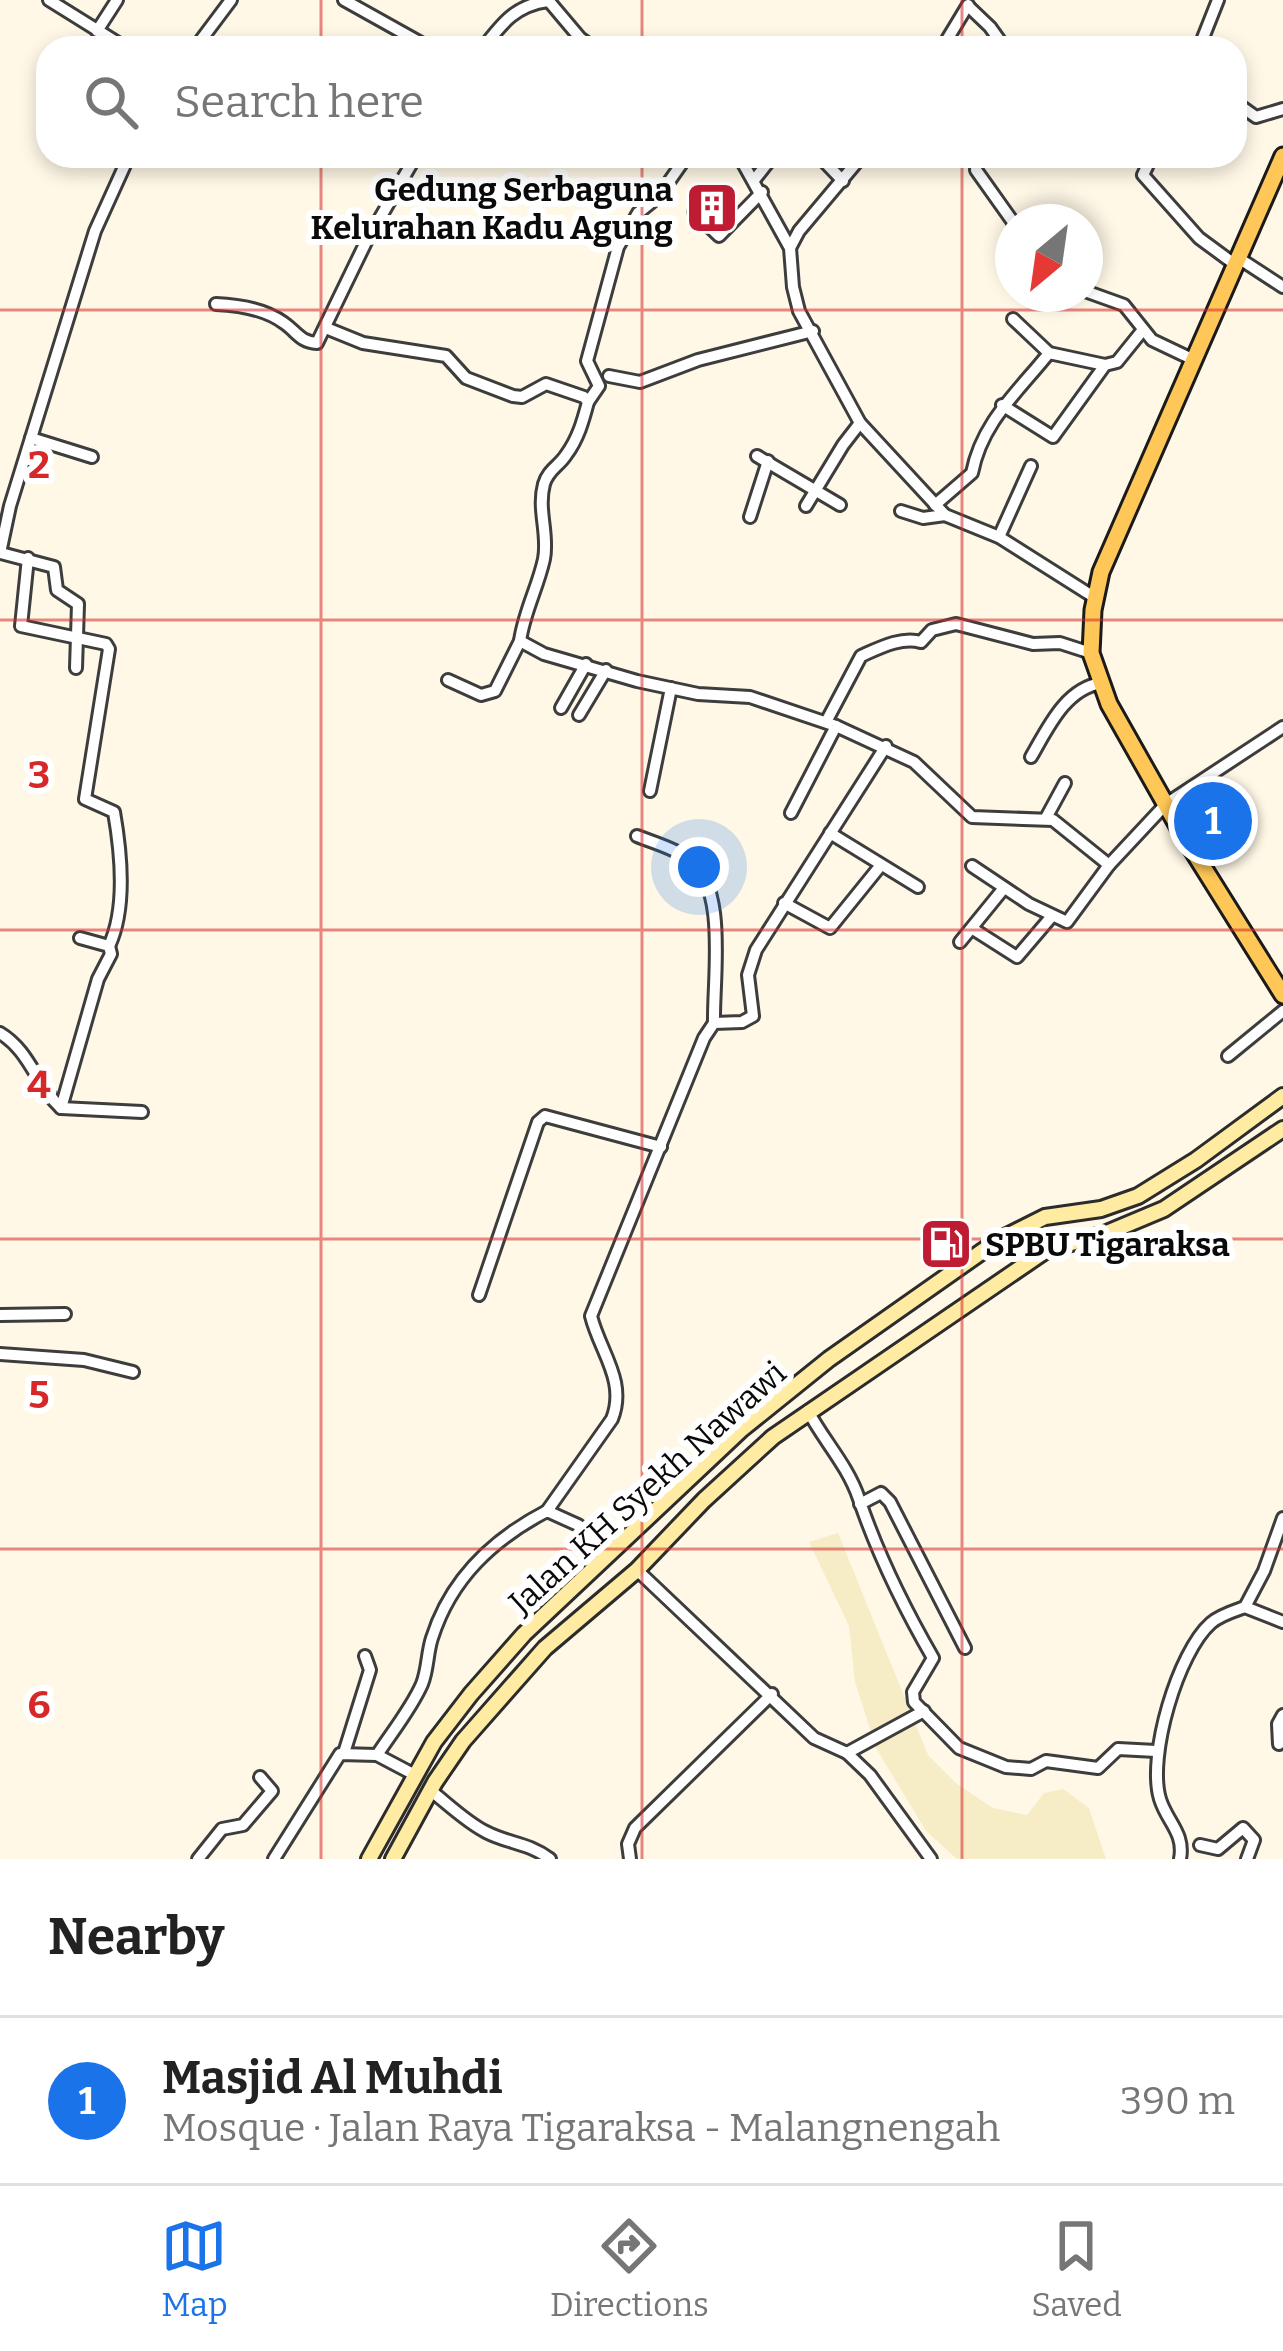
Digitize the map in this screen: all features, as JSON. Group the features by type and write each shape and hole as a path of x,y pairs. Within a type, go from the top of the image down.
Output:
{"main road":[{"path":"1283,156 1101,572 1091,653 1101,683 1166,804 1283,995"},
{"name":"Jalan KH Syekh Nawawi","path":"370,1859 434,1742 471,1694 524,1634 742,1429 995,1243 1061,1212 1101,1209 1138,1196 1283,1096"},
{"name":"Jalan KH Syekh Nawawi","path":"393,1859 463,1741 545,1648 638,1570 704,1500 808,1411 1048,1249 1102,1235 1164,1209 1283,1130"},
{"path":"886,1319 906,1344"},
{"path":"866,1334 884,1359"}],"street":[{"path":"49,0 106,36"},
{"path":"97,31 117,0"},
{"path":"204,36 231,0"},
{"path":"344,0 408,36"},
{"path":"492,36 517,10 548,0 578,36"},
{"path":"1203,36 1218,0"},
{"path":"949,36 969,3 996,36"},
{"path":"1247,111 1256,117 1283,109"},
{"path":"76,668 78,604 57,590 54,567 1,553 5,504 31,438 95,231 124,168"},
{"path":"216,304 263,312 312,343 321,340 366,242 409,168"},
{"path":"448,680 481,695 495,691 520,641 544,561 545,479 565,458 599,386 587,361 618,247 638,213 659,196 679,168"},
{"path":"748,168 790,248 800,311 860,423 945,515 999,537 1097,599"},
{"path":"755,179 764,168"},
{"path":"831,168 843,181"},
{"path":"790,248 853,168"},
{"path":"978,168 1000,204"},
{"path":"1146,168 1143,175 1203,242 1283,287"},
{"path":"694,212 718,236 762,192"},
{"path":"1103,297 1124,304 1152,340 1193,360"},
{"path":"1013,319 1049,353 1105,365 1117,362 1142,331"},
{"path":"326,328 363,343 446,356 466,378 494,391 521,397 547,384 569,389 588,403"},
{"path":"609,376 640,382 698,360 813,331"},
{"path":"935,505 971,473 973,456 1002,406 1049,353"},
{"path":"1002,406 1053,437 1105,365"},
{"path":"806,506 860,423"},
{"path":"31,438 92,457"},
{"path":"750,517 763,459 840,505"},
{"path":"999,537 1030,466"},
{"path":"901,512 923,518 945,515"},
{"path":"28,557 21,626 106,644 109,649 86,799 114,812 119,903 111,954 92,998 61,1108"},
{"path":"791,813 860,656 890,644 921,642 945,625 1091,653"},
{"path":"520,641 544,654 671,688 750,697 831,724 886,746 931,776 972,817 1046,818 1067,828 1108,865"},
{"path":"561,708 586,664"},
{"path":"579,715 606,670"},
{"path":"1031,757 1071,698 1086,686 1101,683"},
{"path":"650,791 671,688"},
{"path":"972,866 1067,922 1108,865 1166,804 1283,727"},
{"path":"714,1023 742,1022 753,1016 750,963 886,746"},
{"path":"1046,818 1066,784"},
{"path":"830,832 918,886"},
{"path":"377,1755 414,1698 426,1672 431,1640 470,1567 514,1528 547,1510 612,1419 619,1402 616,1380 591,1316 714,1023 716,926 710,884 689,859 637,836"},
{"path":"784,903 830,928 881,865"},
{"path":"960,942 1004,888"},
{"path":"973,928 1016,957 1052,916"},
{"path":"80,938 109,946"},
{"path":"1228,1056 1283,1011"},
{"path":"0,1034 24,1053 48,1096 61,1108 142,1112"},
{"path":"479,1294 544,1116 661,1147"},
{"path":"0,1315 65,1314"},
{"path":"0,1354 84,1360 133,1372"},
{"path":"808,1411 830,1440 890,1583 933,1658 913,1691 914,1702 959,1748 1006,1767 1030,1769 1046,1761 1098,1768 1118,1749 1156,1751"},
{"path":"860,1504 881,1493 890,1502 965,1648"},
{"path":"547,1510 578,1525 610,1551"},
{"path":"1180,1859 1183,1844 1160,1799 1156,1751 1176,1678 1201,1635 1218,1618 1245,1606 1283,1518"},
{"path":"638,1570 814,1738 847,1753 870,1774 932,1859"},
{"path":"1245,1606 1283,1622"},
{"path":"274,1859 335,1761 344,1754 370,1670 365,1656"},
{"path":"630,1859 628,1844 634,1828 772,1694"},
{"path":"847,1753 923,1711"},
{"path":"1279,1744 1277,1724 1283,1715"},
{"path":"344,1754 377,1755 415,1775"},
{"path":"198,1859 222,1829 243,1825 272,1791 260,1777"},
{"path":"430,1790 480,1829 503,1840 525,1843 550,1859"},
{"path":"1200,1845 1218,1849 1243,1828 1254,1840 1247,1859"}],"shaded area":[{"path":"838,1533 928,1755 957,1784 993,1808 1027,1815 1044,1793 1063,1789 1089,1808 1106,1859 957,1859 926,1831 876,1748 855,1682 849,1626 809,1542"}],"place":[{"name":"Gedung Serbaguna Kelurahan Kadu Agung","path":"712,208"},
{"name":"Masjid Al Muhdi","path":"1213,821"},
{"name":"SPBU Tigaraksa","path":"946,1244"}]}
